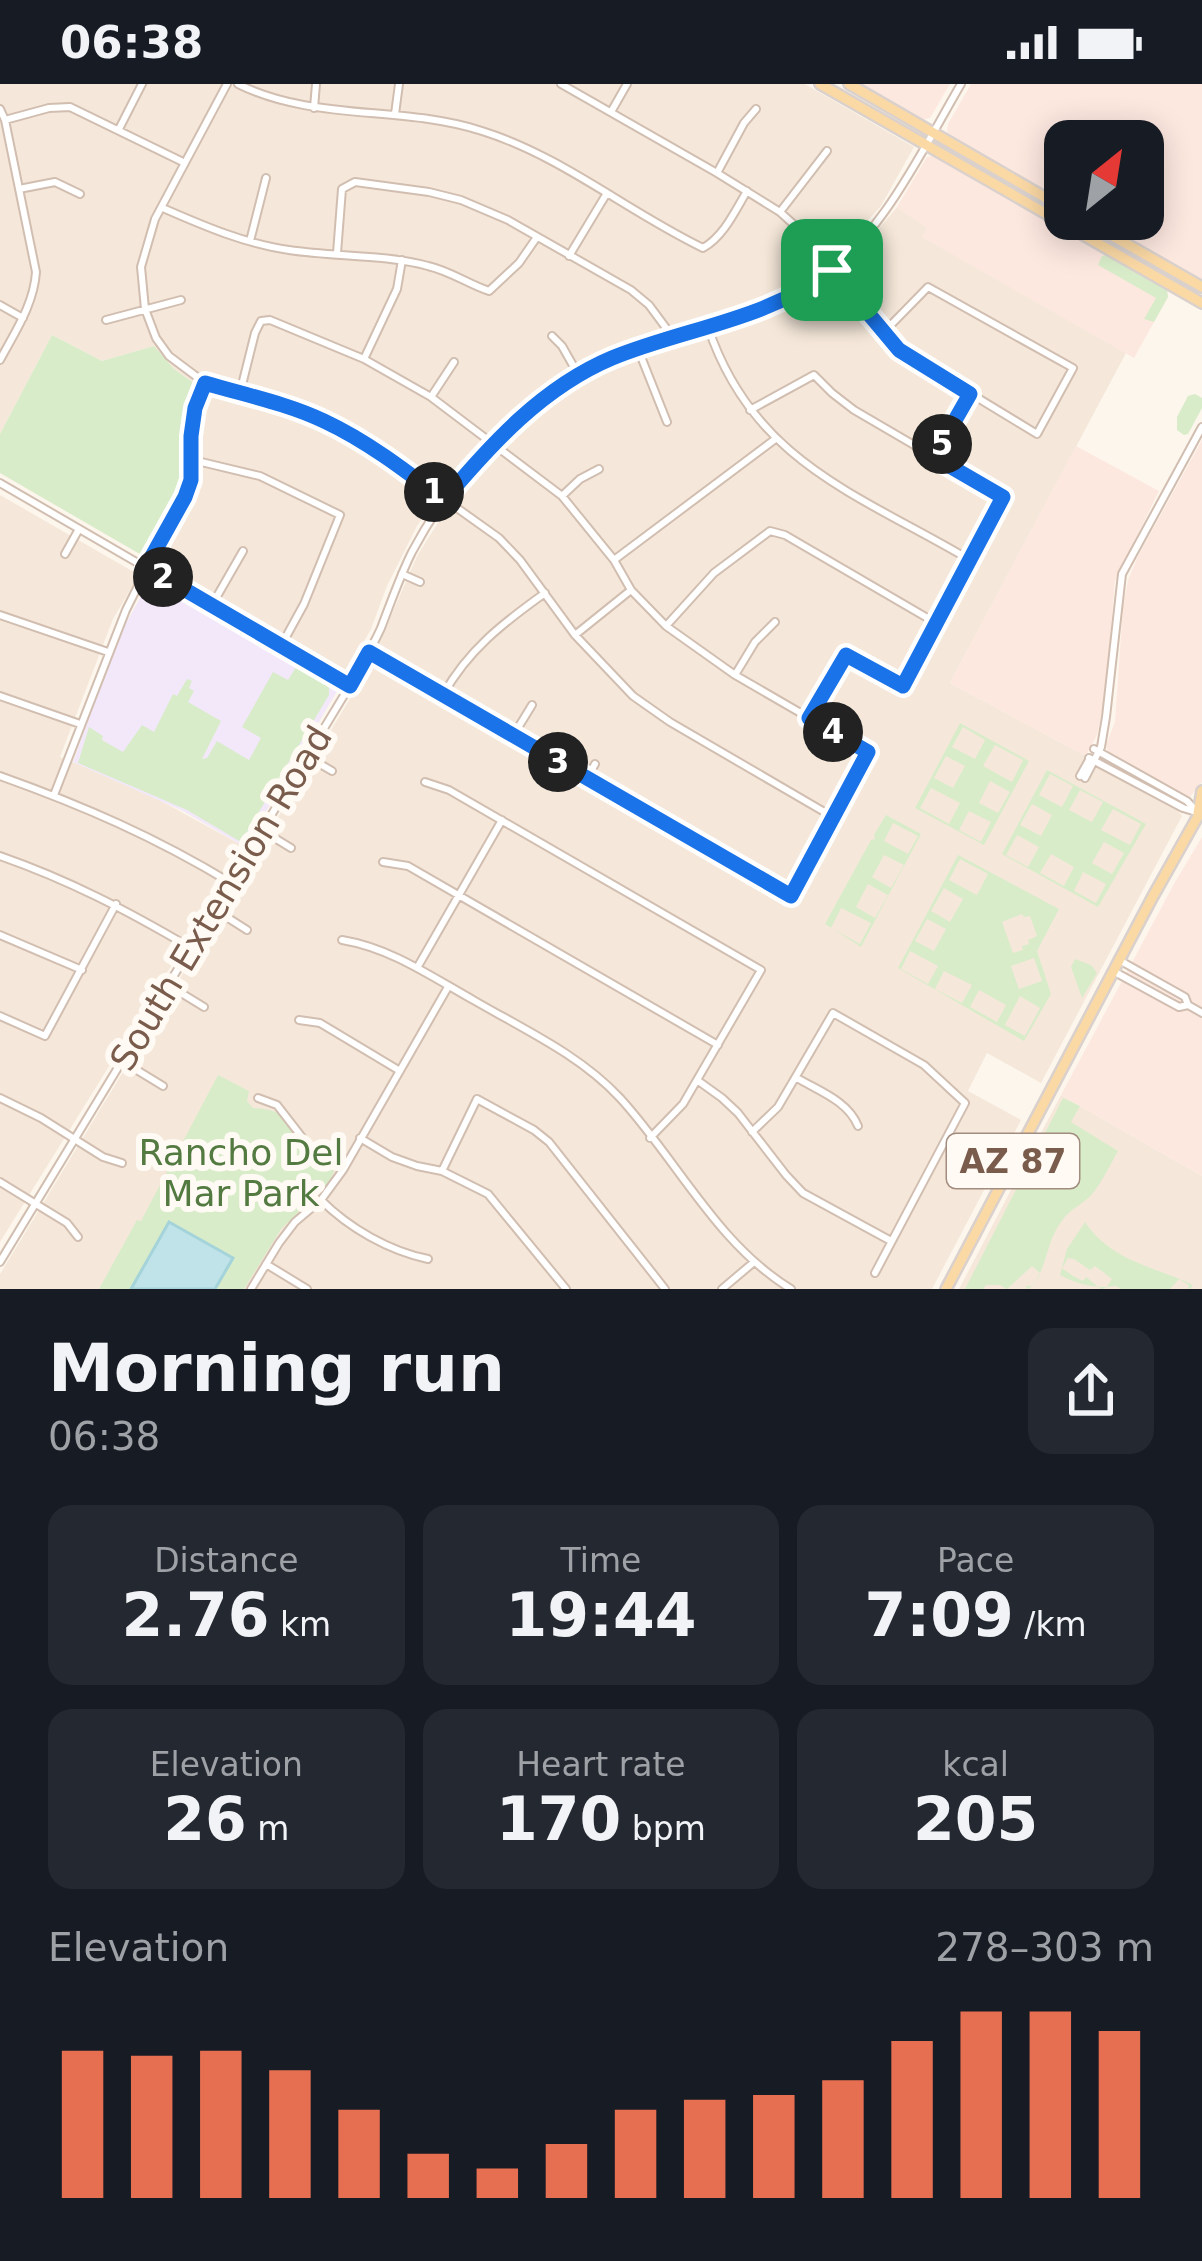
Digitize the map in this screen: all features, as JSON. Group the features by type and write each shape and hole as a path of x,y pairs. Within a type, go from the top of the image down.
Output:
{"main road":[{"path":"820,84 1202,303"},
{"path":"849,84 1044,197"},
{"path":"1120,240 1202,287"},
{"name":"AZ 87","path":"946,1289 1200,811 1202,791"}],"street":[{"path":"119,129 142,84"},
{"path":"227,84 149,234 141,267 145,309 169,356 205,383 322,420 401,468 499,538 575,635 633,697 833,817"},
{"path":"238,84 285,103 458,124 508,140 703,248 726,226 747,191"},
{"path":"314,108 316,84"},
{"path":"395,114 399,84"},
{"path":"561,84 780,212 802,232 883,333 899,350 1037,434 1072,368 928,287 883,333"},
{"path":"610,112 627,84"},
{"name":"South Extension Road","path":"0,1262 350,686 424,530 444,500 492,443 579,376 609,359 775,305 807,290 832,270 881,217 961,84"},
{"path":"5,120 70,107 185,164"},
{"path":"0,109 36,267 35,287 0,360"},
{"path":"716,172 755,109"},
{"path":"780,212 827,151"},
{"path":"250,241 266,178"},
{"path":"19,189 55,182 80,194"},
{"path":"337,254 342,189 355,182 461,200 631,290 672,337"},
{"path":"569,256 607,193"},
{"path":"164,208 250,241 289,250 402,260 448,272 489,290 519,263 537,237"},
{"path":"364,359 397,290 402,260"},
{"path":"36,267 46,266"},
{"path":"106,320 181,300"},
{"path":"0,305 22,318"},
{"path":"240,393 261,321 270,320 364,359 430,397 562,496 632,590 697,651 868,752 791,896 369,652"},
{"path":"708,327 730,380 774,439 815,471 970,560"},
{"path":"552,336 579,376"},
{"path":"638,349 667,422"},
{"path":"430,397 454,362"},
{"path":"750,410 814,375 854,410 1003,497 903,686 846,655 809,718"},
{"path":"54,795 108,652 146,567 185,497 191,480 195,408 205,383"},
{"path":"934,457 970,394"},
{"path":"1082,777 1106,717 1122,574 1202,427"},
{"path":"614,560 774,439"},
{"path":"192,460 260,476 340,514 304,604 281,646"},
{"path":"562,496 599,469"},
{"path":"1,487 350,686"},
{"path":"64,554 79,529"},
{"path":"666,626 714,573 770,531 785,535 937,623"},
{"path":"212,605 243,551"},
{"path":"402,574 420,582"},
{"path":"575,635 632,590"},
{"path":"442,695 482,641 544,593"},
{"path":"0,615 108,652"},
{"path":"735,676 754,642 775,622"},
{"path":"0,696 80,724"},
{"path":"514,736 532,705"},
{"path":"1095,752 1200,811"},
{"path":"308,757 332,771"},
{"path":"587,778 595,764"},
{"path":"0,776 106,815 231,883"},
{"path":"425,782 449,790 761,970 697,1080 670,1120 650,1138"},
{"path":"417,968 502,820"},
{"path":"262,831 290,848"},
{"path":"0,856 116,904 191,948"},
{"path":"383,862 408,866 718,1045"},
{"path":"0,1016 45,1036 116,904"},
{"path":"214,909 247,930"},
{"path":"0,935 82,970"},
{"path":"342,940 387,952 592,1072 621,1099 730,1237 791,1289"},
{"path":"1116,966 1179,1007 1188,1005 1202,1012"},
{"path":"168,986 204,1007"},
{"path":"251,1289 295,1222 321,1200 343,1170 448,986"},
{"path":"752,1132 772,1116 832,1013 924,1065 965,1103 875,1273"},
{"path":"299,1019 320,1024 400,1071"},
{"path":"122,1061 163,1086"},
{"path":"796,1078 853,1113 858,1126"},
{"path":"697,1080 722,1098 803,1193 891,1241"},
{"path":"0,1098 103,1157 122,1163"},
{"path":"258,1098 277,1105 308,1145 343,1170"},
{"path":"442,1171 477,1099 549,1142 665,1289"},
{"path":"360,1138 392,1157 442,1171 488,1194 566,1289"},
{"path":"0,1182 67,1223 78,1237"},
{"path":"321,1200 338,1217 376,1239 428,1259"},
{"path":"722,1289 754,1262"},
{"path":"266,1264 308,1289"}],"shaded area":[{"path":"0,84 805,84 914,147 881,206 835,256 786,291 753,307 676,327 606,354 561,379 491,433 417,526 346,673 138,553 146,552 184,482 185,424 196,388 154,346 102,361 52,335 0,434"},
{"path":"859,84 950,84 930,118 922,120"},
{"path":"971,84 1202,84 1202,281 1130,240 1164,240 1164,120 1044,120 1044,191 947,133"},
{"path":"933,156 1044,220 1044,240 1080,240 1167,290 1168,297 1134,358 922,237 927,228 897,207 927,157"},
{"path":"897,207 928,228 924,236 1126,353 950,683 1086,756 1085,760 1182,816 1041,1083 987,1053 968,1091 1021,1120 932,1289 0,1289 0,1274 368,669 417,556 458,491 525,422 582,383 630,358 740,326 808,294 856,256"},
{"path":"1202,440 1202,782 1190,797 1118,760 1106,745 1115,722 1128,580"},
{"path":"1076,446 1159,491 1115,581 1105,698 1097,735 1086,756 950,683"},
{"path":"0,495 139,575 113,619 60,757 141,790 245,847 0,1242"},
{"path":"154,579 339,688 245,847 183,811 73,762 120,634"},
{"path":"1202,837 1202,1176 1061,1095"},
{"path":"1061,1095 1202,1176 1202,1289 959,1289"}],"green space":[{"path":"1107,255 1167,290 1154,322 1144,319 1156,298 1098,265"},
{"path":"52,335 102,361 154,346 195,384 185,424 184,482 144,554 0,473 0,434"},
{"path":"1188,396 1202,398 1202,408 1184,435 1177,430 1177,417"},
{"path":"296,667 329,686 329,695 241,842 187,810 78,763 89,727 123,752 142,725 154,732 173,694 177,696 187,679 194,691 188,702 221,721 202,759 217,741 249,760 261,738 242,727 273,672 288,680"},
{"path":"960,723 1029,761 984,845 915,808","holes":["963,727 985,740 975,759 952,747","995,745 1023,760 1012,782 983,766","946,756 965,766 953,788 934,778","990,781 1010,792 998,813 979,803","931,788 960,803 949,824 920,808","969,811 991,822 981,842 959,830"]},
{"path":"1047,770 1146,824 1098,907 1002,854","holes":["1050,774 1073,786 1062,807 1039,795","1080,790 1103,802 1092,822 1069,810","1032,804 1052,815 1041,836 1020,825","1113,809 1141,824 1130,845 1101,830","1017,835 1039,847 1028,867 1006,855","1104,842 1124,853 1112,874 1092,863","1051,854 1074,867 1064,886 1040,873","1083,872 1106,884 1096,903 1074,891"]},
{"path":"886,815 921,834 861,947 833,929 860,944 871,923 841,908 831,928 825,924","holes":["893,823 918,836 908,854 884,841","884,855 904,865 891,888 872,877","868,884 888,895 875,918 856,907"]},
{"path":"958,855 1059,909 1037,951 1051,994 1024,1041 898,968","holes":["960,859 988,874 977,895 949,880","944,888 963,899 950,922 931,911","1022,914 1030,916 1037,936 1013,953 1002,922","927,919 946,929 934,951 915,941","910,951 938,966 928,984 901,969","1034,958 1042,981 1019,989 1011,966","944,971 972,985 962,1003 935,989","979,990 1006,1005 997,1022 970,1007","1020,996 1040,1008 1025,1036 1005,1025"]},
{"path":"1075,959 1097,973 1082,998 1071,967"},
{"name":"Rancho Del Mar Park","path":"218,1075 249,1091 247,1101 253,1108 280,1115 307,1150 334,1171 330,1181 281,1229 244,1289 99,1289 137,1220 141,1221"},
{"path":"1063,1098 1080,1106 1071,1122 1118,1151 1094,1192 1061,1222 1040,1273 1032,1266 1007,1289 986,1285 965,1289"},
{"path":"1085,1222 1121,1255 1179,1279 1170,1289 1107,1287 1112,1279 1095,1266 1090,1270 1068,1258 1062,1268 1098,1287 1060,1275 1067,1249"}],"water":[{"path":"169,1222 233,1258 215,1289 131,1289"}],"route":[{"path":"832,270 899,350 970,394 934,457 1003,497 903,686 846,655 809,718 868,752 791,896 369,652 350,686 146,567 191,480 195,408 205,383 322,420 444,500 492,443 579,376 609,359 775,305 807,290 832,270"}]}
